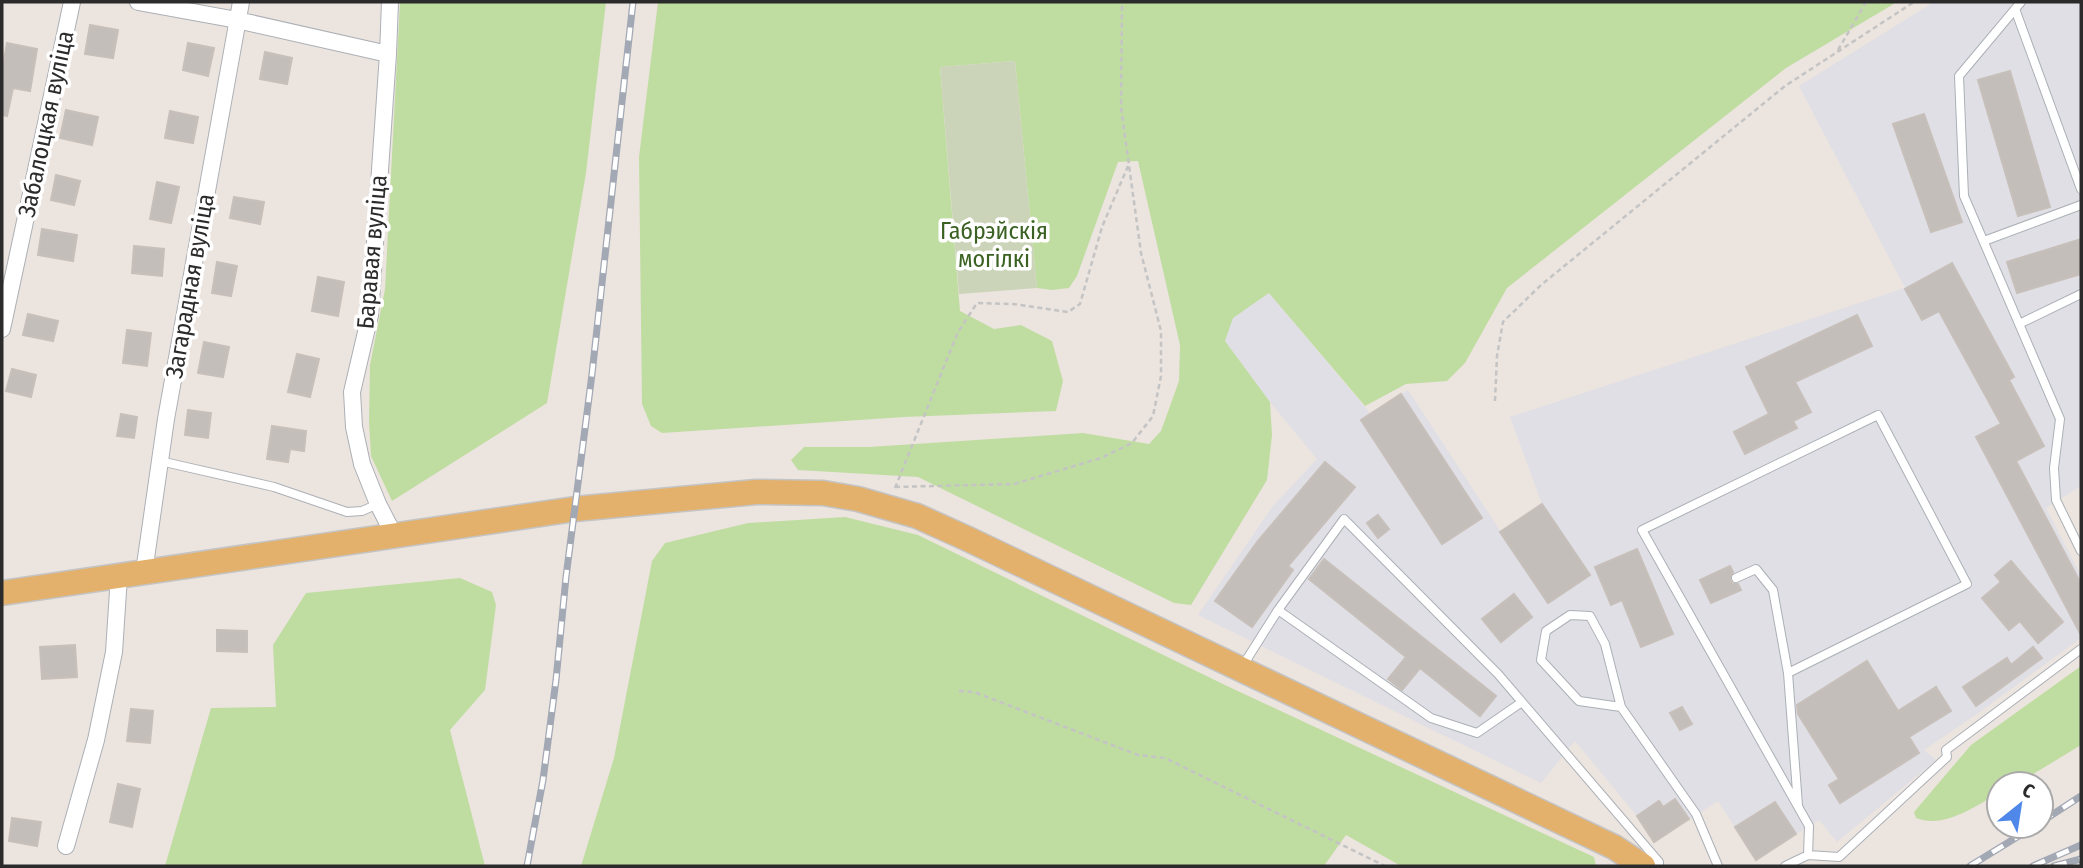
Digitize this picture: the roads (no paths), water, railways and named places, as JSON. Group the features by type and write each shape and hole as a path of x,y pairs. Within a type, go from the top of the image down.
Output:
{"main road":[{"path":"2,593 575,509 755,492 890,497 917,516 1614,847 1643,866"}],"street":[{"name":"Забалоцкая вуліца","path":"2,329 72,2"},
{"path":"138,2 237,20 388,54"},
{"name":"Загарадная вуліца","path":"144,572 160,461 241,2"},
{"name":"Баравая вуліца","path":"390,2 370,315 352,392 354,427 362,464 394,535"},
{"path":"66,846 96,740 114,652 119,576"}],"lane":[{"path":"2018,5 2081,189"},
{"path":"2018,5 1959,76 1964,196 2060,419 2054,468 2056,500 2081,551"},
{"path":"1984,241 2081,205"},
{"path":"2019,324 2081,294"},
{"path":"1787,673 1967,584 1878,415 1642,530 1809,826 1808,855"},
{"path":"160,461 274,487 347,512 362,511 378,504"},
{"path":"1241,668 1344,519 1498,674 1659,862 1659,866"},
{"path":"1735,578 1756,569 1773,590 1787,673 1798,805"},
{"path":"1278,611 1431,718 1477,733 1522,702"},
{"path":"1621,707 1579,701 1541,660 1546,631 1570,615 1590,615 1605,644 1621,707 1696,814 1718,866"},
{"path":"1785,866 1808,855 1839,857 1947,758 1946,750 2081,649"}],"railway":[{"path":"527,866 543,780 556,680 633,2"},
{"path":"2055,813 2081,796"},
{"path":"1970,866 2012,840"},
{"path":"2033,866 2081,845"},
{"path":"2054,866 2081,859"}],"park label":[{"name":"Габрэйскія могілкі","path":"994,245"}]}
